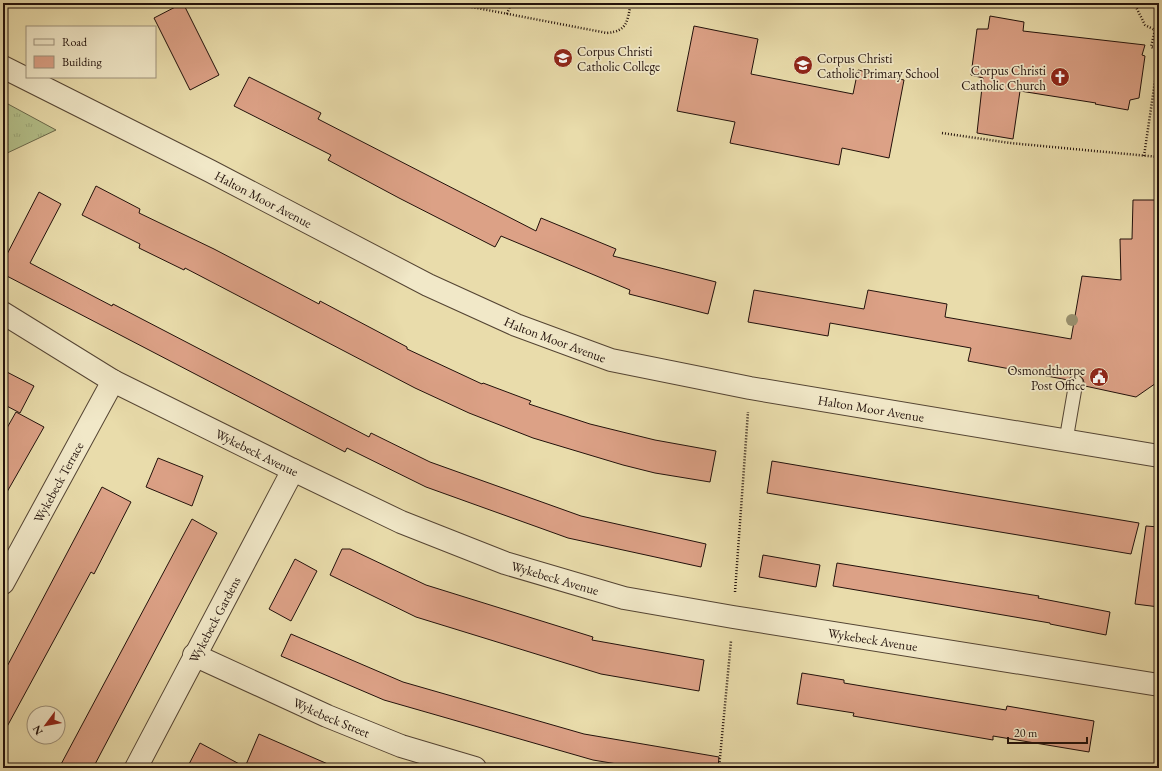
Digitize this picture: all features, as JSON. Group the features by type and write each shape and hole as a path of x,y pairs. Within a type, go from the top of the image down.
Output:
{"street":[{"name":"Halton Moor Avenue","path":"3,67 210,170 428,285 516,325 611,360 750,388 1159,456"},
{"name":"Wykebeck Avenue","path":"3,313 113,380 293,470 401,522 505,563 624,598 733,617 1159,685"},
{"name":"Wykebeck Terrace","path":"3,583 10,552 113,380"},
{"name":"Wykebeck Gardens","path":"136,768 194,655 293,470"},
{"name":"Wykebeck Street","path":"194,655 327,716 402,746 474,768"}],"lane":[{"path":"1066,440 1076,382"}],"path":[{"path":"451,3 612,32 623,29 628,20 631,3"},
{"path":"1134,3 1145,25 1155,30 1151,47 1159,50"},
{"path":"507,14 510,6"},
{"path":"1144,156 1154,77 1159,54"},
{"path":"1154,77 1159,78"},
{"path":"942,133 1010,143 1159,157"},
{"path":"719,768 733,617 750,388"}],"green space":[{"path":"8,104 56,130 3,155 3,107"}],"building":[{"path":"183,3 219,75 190,90 154,18"},
{"name":"Corpus Christi Catholic Church","path":"990,16 1024,22 1023,31 1145,45 1142,55 1145,56 1139,98 1130,100 1128,110 1095,104 1096,103 1020,91 1013,139 977,133 983,78 971,75 977,29 988,29"},
{"path":"694,26 758,39 751,74 853,94 858,70 904,80 889,158 842,148 839,165 730,143 735,122 677,111"},
{"path":"249,77 321,113 318,119 536,231 541,218 616,249 613,256 716,282 708,314 629,294 630,290 501,236 495,247 399,198 328,160 331,155 234,106"},
{"path":"96,186 140,209 139,213 214,249 319,304 320,301 407,347 407,349 482,384 483,383 531,401 529,404 590,424 655,440 716,451 710,482 655,473 533,438 469,413 415,388 185,268 184,270 139,248 140,244 82,215"},
{"path":"39,192 61,204 30,263 112,306 113,304 369,437 371,433 430,462 581,516 706,544 701,567 568,538 426,487 347,448 345,452 3,274 3,262"},
{"path":"1133,200 1159,200 1159,381 1136,397 1085,386 1083,379 1078,374 1073,375 1068,380 968,361 971,348 830,323 828,336 748,322 754,290 864,309 868,290 947,304 945,317 1071,339 1082,276 1121,280 1120,239 1132,239"},
{"path":"3,370 34,386 20,413 3,404"},
{"path":"16,412 44,427 3,499 3,435"},
{"path":"158,458 203,476 192,506 146,487"},
{"path":"772,461 1139,523 1131,554 767,493"},
{"path":"102,487 131,502 94,574 91,572 3,734 3,674"},
{"path":"192,519 217,533 93,768 59,768"},
{"path":"1146,526 1159,527 1159,607 1135,604"},
{"path":"342,549 350,549 426,585 593,637 592,640 704,660 699,691 601,674 416,617 330,575"},
{"path":"763,555 820,565 816,587 759,577"},
{"path":"295,559 317,571 291,621 269,609"},
{"path":"837,563 1039,596 1038,598 1110,612 1106,635 1050,623 833,586"},
{"path":"291,634 403,682 584,734 719,757 718,768 641,768 593,760 384,700 281,656"},
{"path":"802,673 844,680 844,683 1006,710 1007,706 1094,721 1089,752 993,736 993,740 853,716 854,713 797,704"},
{"path":"259,734 337,768 187,768 200,743 245,767"}],"place":[{"name":"Corpus Christi Catholic College","path":"563,58"},
{"name":"Corpus Christi Catholic Primary School","path":"803,65"},
{"name":"Corpus Christi Catholic Church","path":"1060,77"},
{"name":"Osmondthorpe Post Office","path":"1099,377"}]}
